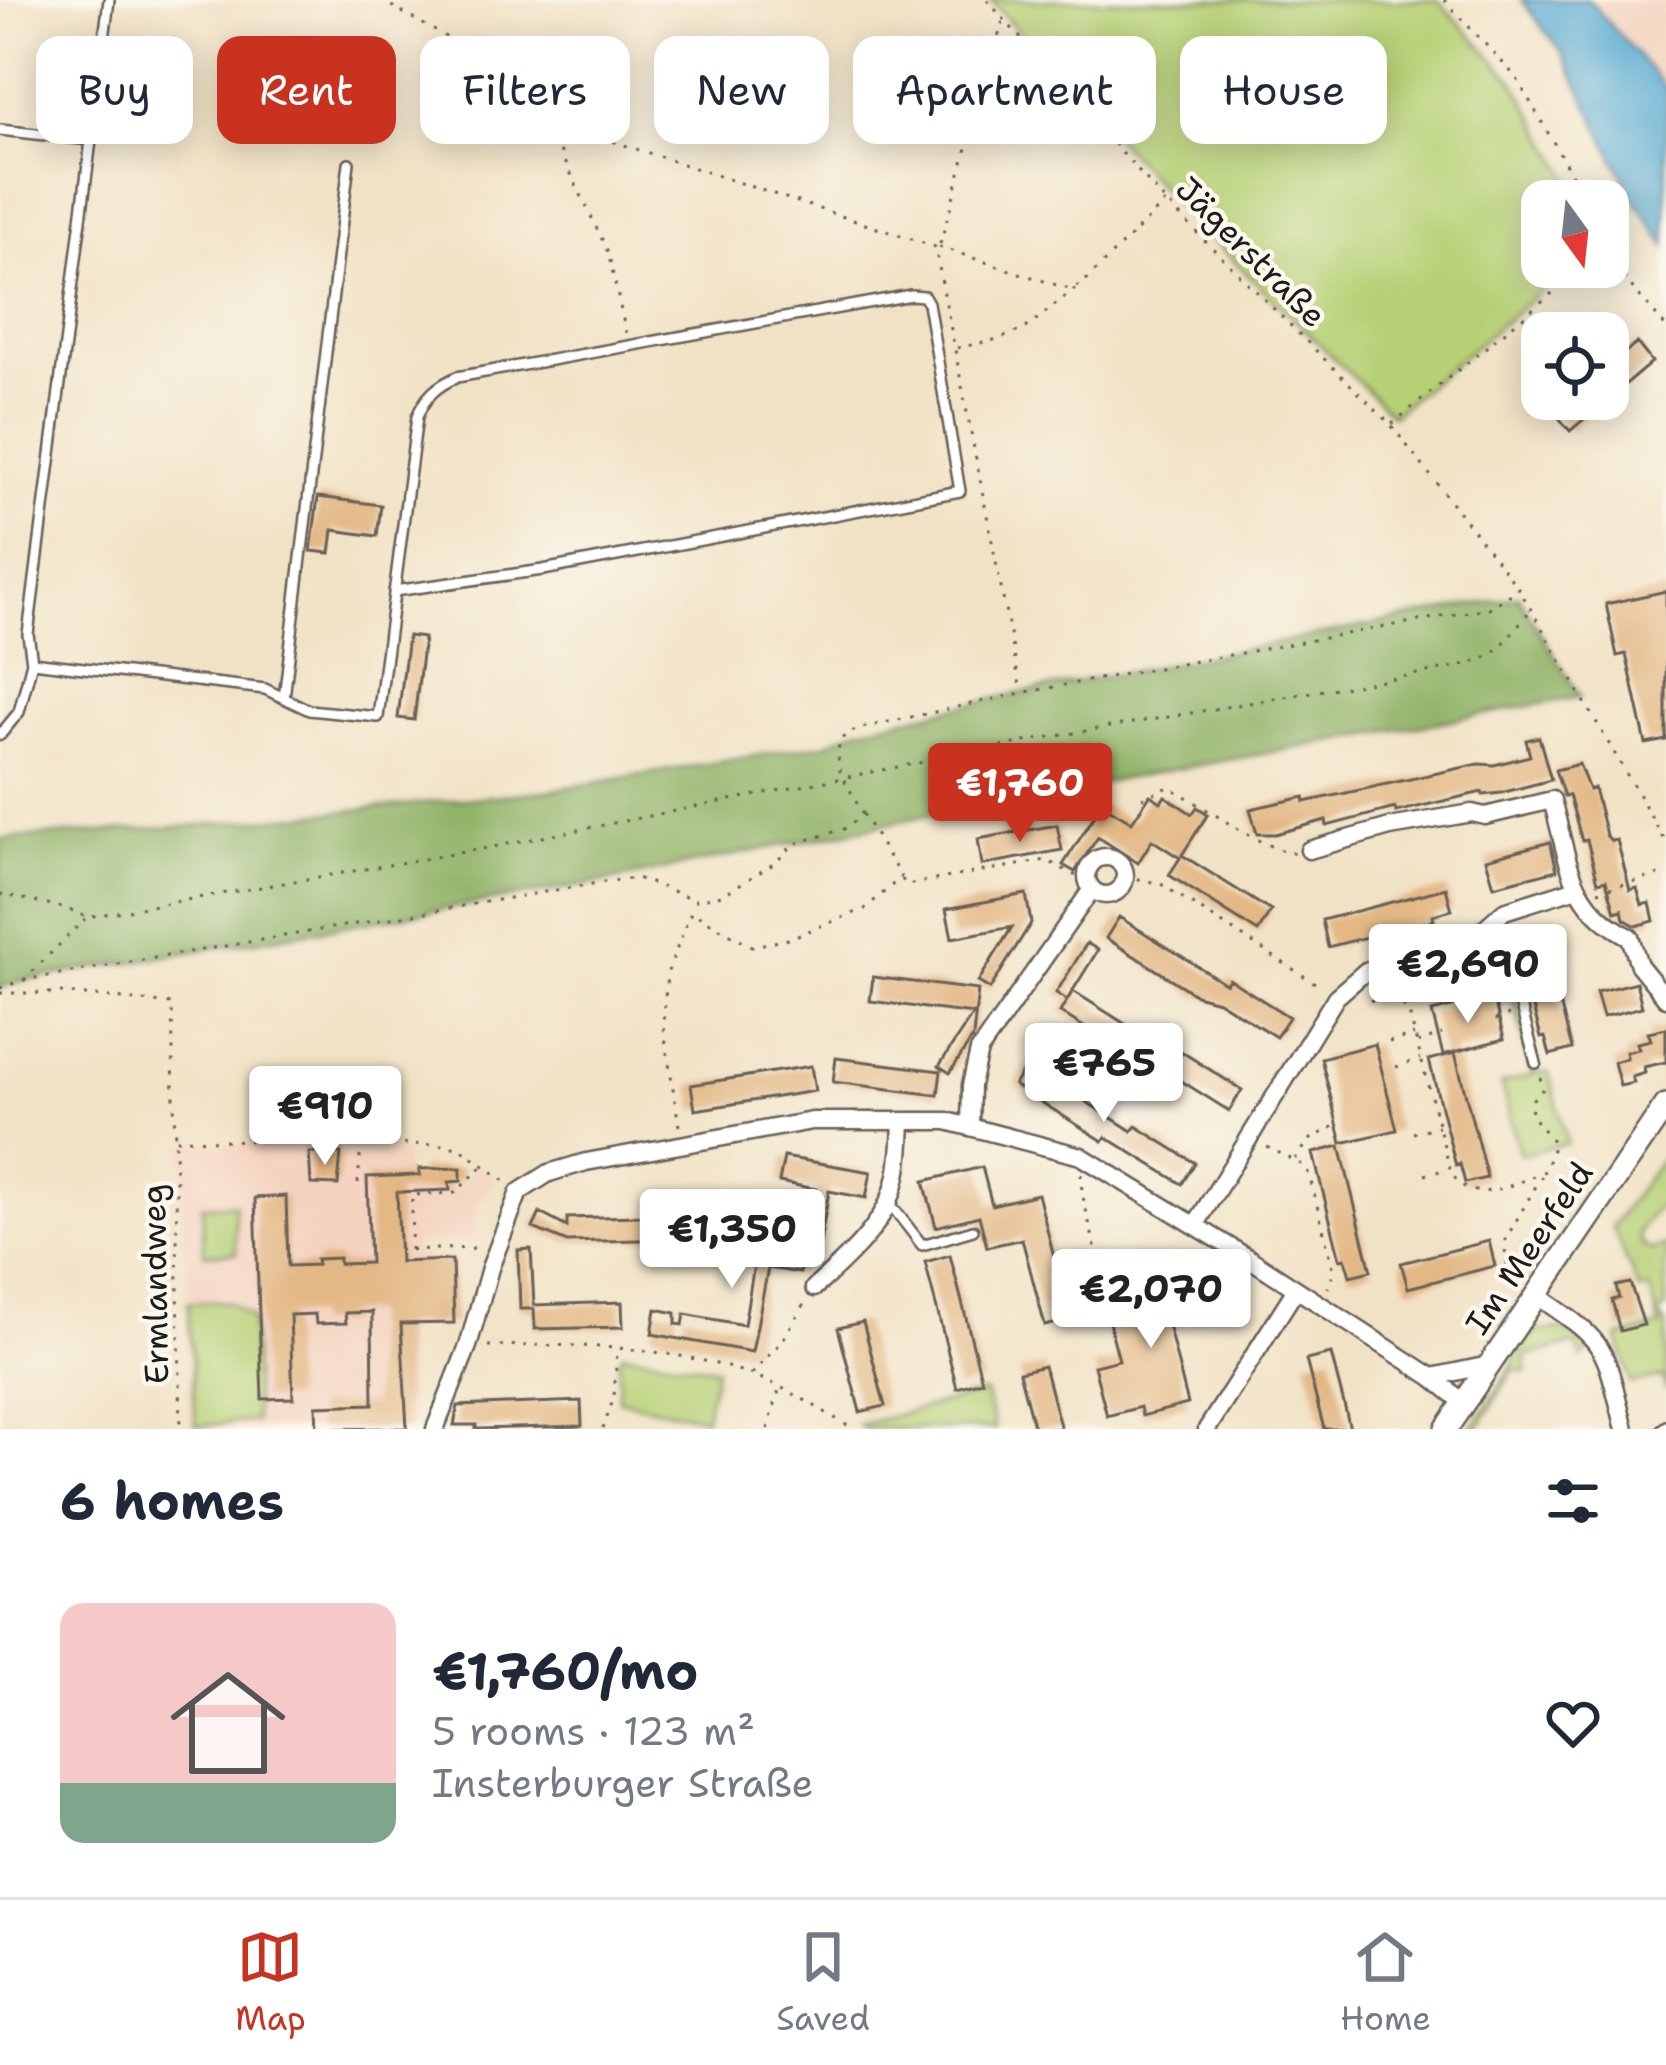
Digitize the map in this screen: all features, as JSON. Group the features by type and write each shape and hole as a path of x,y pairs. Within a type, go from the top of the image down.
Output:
{"street":[{"path":"1309,850 1390,827 1472,813 1485,816 1552,800 1579,892 1604,924 1630,937 1639,965 1666,998"},
{"path":"970,1126 971,1084 979,1051 1090,885 1091,864 1106,857 1118,861 1126,876 1116,893 1103,895 1090,885"},
{"path":"1196,1224 1336,997 1366,971 1468,943 1504,911 1579,892"},
{"name":"Im Meerfeld","path":"1446,1429 1666,1105"},
{"path":"435,1429 519,1192 549,1173 586,1162 812,1121 970,1126 1081,1156 1297,1289 1463,1402"},
{"path":"814,1288 852,1254 888,1200 896,1184 902,1121"},
{"path":"1208,1429 1297,1289"},
{"path":"1537,1294 1586,1328 1599,1343 1625,1429"},
{"path":"1432,1377 1489,1365"}],"lane":[{"path":"104,36 109,0"},
{"path":"0,130 36,134"},
{"path":"0,735 19,712 32,662 28,634 89,144"},
{"path":"284,698 349,163"},
{"path":"32,662 265,689 309,710 378,718 394,591 417,417 432,391 457,377 924,296 936,340 960,491 565,566 394,591"},
{"path":"1497,917 1536,1064"},
{"path":"888,1200 922,1245 973,1230"}],"path":[{"path":"381,0 444,36"},
{"name":"Jägerstraße","path":"987,0 1166,202 1391,425 1519,589 1666,842"},
{"path":"1444,0 1516,77 1575,180"},
{"path":"1004,17 937,247 1021,693"},
{"path":"556,144 608,252 628,346"},
{"path":"621,144 1069,289 1081,285"},
{"path":"955,349 1025,328 1081,285 1166,202"},
{"path":"1629,284 1666,327"},
{"path":"1391,425 1557,288"},
{"path":"1090,885 1046,860 906,885 838,767 839,740 857,729 1021,693 1489,608 1519,589"},
{"path":"0,894 87,917 488,848 844,777 1488,659 1509,641 1512,630 1531,610"},
{"path":"1142,799 1169,787 1280,850 1289,854 1309,850"},
{"path":"0,991 24,980 620,880 637,878 696,900 722,895 775,863 794,844 848,828 862,812"},
{"path":"1579,892 1666,873"},
{"path":"1126,876 1161,884 1336,997"},
{"path":"682,1145 662,1024 667,974 691,913 752,946 865,909 901,877"},
{"path":"24,980 87,917"},
{"name":"Ermlandweg","path":"0,991 172,1004 181,1429"},
{"path":"1370,1000 1390,997 1401,1003 1416,1035 1450,1169 1458,1184 1476,1193 1545,1171"},
{"path":"1418,1043 1442,1034"},
{"path":"1389,1042 1416,1035"},
{"path":"1396,1067 1422,1059"},
{"path":"1516,1282 1509,1278 1504,1241 1545,1171 1554,1143 1531,1115 1533,1099 1543,1089 1536,1064"},
{"path":"1294,1161 1311,1139 1340,1124"},
{"path":"1413,1133 1439,1126"},
{"path":"1250,1137 1304,1165 1309,1174 1334,1270 1319,1304"},
{"path":"176,1139 447,1145 462,1150 519,1192"},
{"path":"358,1183 361,1143"},
{"path":"1081,1156 1082,1193 1112,1304 1223,1275 1250,1259"},
{"path":"411,1250 412,1196 459,1191 484,1166"},
{"path":"1425,1174 1450,1169"},
{"path":"399,1250 498,1248"},
{"path":"752,1375 782,1341 814,1288"},
{"path":"468,1346 563,1344 674,1354 752,1375 853,1429"},
{"path":"603,1429 614,1397 617,1350"},
{"path":"768,1429 780,1387"}],"shaded area":[{"path":"1589,0 1666,0 1666,88 1614,24"},
{"path":"181,1143 405,1150 400,1191 455,1190 479,1166 495,1178 478,1205 473,1240 414,1243 415,1258 454,1258 455,1324 405,1328 410,1429 191,1429"}],"green space":[{"path":"990,0 1438,0 1514,81 1571,180 1521,180 1521,288 1545,288 1392,415 1174,202 1121,144 1156,144 1156,36 1023,36"},
{"path":"1518,596 1580,697 1083,786 1069,776 987,791 988,803 604,882 24,980 0,988 0,839 192,826 546,791 825,744 857,729 1021,693"},
{"path":"1509,970 1536,1074 1549,1072 1567,1143 1520,1155 1501,1084 1532,1075 1509,984 1497,980"},
{"path":"1666,1153 1666,1199 1643,1226 1640,1239 1652,1251 1666,1245 1666,1307 1658,1315 1666,1324 1666,1391 1662,1377 1631,1384 1618,1338 1660,1326 1650,1289 1639,1290 1612,1226"},
{"path":"234,1204 236,1253 204,1254 202,1205"},
{"path":"188,1303 230,1303 252,1318 255,1421 196,1426"},
{"path":"1563,1329 1579,1336 1591,1350 1582,1358 1576,1344 1526,1356 1527,1372 1514,1369 1478,1429 1472,1429 1533,1332"},
{"path":"623,1353 716,1368 705,1418 618,1400"},
{"path":"985,1392 995,1429 865,1429 858,1425"}],"water":[{"path":"1521,0 1589,0 1666,88 1666,246 1633,197 1629,180 1625,180 1563,54"}],"building":[{"path":"1637,343 1652,362 1629,381 1629,350"},
{"path":"1561,420 1583,420 1570,431"},
{"path":"318,497 381,505 377,536 333,530 330,553 311,551"},
{"path":"1666,591 1666,740 1646,744 1626,654 1617,656 1606,604"},
{"path":"408,636 424,638 414,720 398,718"},
{"path":"1539,737 1551,780 1396,812 1395,808 1327,826 1326,820 1257,834 1250,809 1304,797 1305,802 1479,764 1494,765 1530,756 1526,740"},
{"path":"1579,764 1589,790 1594,788 1606,835 1617,840 1630,890 1637,888 1642,905 1650,903 1654,921 1636,926 1624,919 1622,910 1615,912 1606,880 1598,882 1587,840 1582,841 1569,795 1564,796 1555,770"},
{"path":"1150,795 1161,802 1165,796 1192,814 1197,807 1208,814 1182,855 1271,911 1258,932 1169,875 1180,858 1152,840 1138,863 1098,837 1075,872 1063,865 1102,804 1132,822"},
{"path":"1057,825 1062,850 982,865 978,839"},
{"path":"1550,842 1557,870 1494,886 1486,859"},
{"path":"1446,888 1452,910 1433,915 1434,920 1328,947 1322,920"},
{"path":"1026,894 1031,923 990,989 978,982 1012,927 952,938 946,909"},
{"path":"1119,917 1289,1017 1276,1037 1218,1001 1196,995 1106,938"},
{"path":"1540,927 1572,1049 1550,1055 1545,1037 1541,1038 1514,934"},
{"path":"1087,943 1098,950 1067,1000 1056,993"},
{"path":"873,977 978,990 973,1037 950,1073 939,1066 973,1014 870,1001"},
{"path":"1636,982 1642,1007 1603,1017 1596,992"},
{"path":"1073,991 1179,1058 1182,1052 1242,1090 1229,1111 1172,1075 1150,1069 1060,1012"},
{"path":"1493,996 1504,1039 1443,1055 1432,1012"},
{"path":"1666,1028 1666,1062 1644,1067 1645,1073 1632,1077 1634,1083 1620,1086 1614,1062 1639,1049 1637,1043 1651,1040 1648,1032"},
{"path":"1375,1044 1397,1130 1342,1143 1321,1058"},
{"path":"1455,1053 1487,1178 1465,1183 1460,1164 1456,1166 1429,1060"},
{"path":"836,1058 941,1071 938,1095 833,1082"},
{"path":"1027,1064 1132,1131 1136,1126 1195,1163 1182,1184 1014,1085"},
{"path":"811,1066 815,1091 695,1110 691,1085"},
{"path":"1340,1146 1371,1271 1350,1276 1345,1258 1340,1259 1313,1153"},
{"path":"309,1153 341,1153 338,1185 311,1184"},
{"path":"784,1157 871,1172 866,1198 829,1191 818,1255 804,1252 816,1189 779,1182"},
{"path":"982,1167 992,1205 1038,1194 1070,1320 1045,1326 1022,1239 987,1247 979,1216 936,1227 924,1181"},
{"path":"461,1168 461,1181 449,1182 450,1190 397,1192 400,1262 452,1260 454,1323 401,1324 407,1428 317,1429 316,1406 373,1404 372,1312 345,1313 346,1323 316,1324 315,1314 290,1315 293,1398 262,1399 255,1198 286,1196 288,1266 339,1258 339,1264 370,1263 367,1177"},
{"path":"540,1213 567,1227 567,1218 673,1215 674,1239 567,1242 533,1228"},
{"path":"700,1230 805,1249 800,1273 768,1268 752,1352 652,1334 656,1309 676,1313 676,1324 683,1325 685,1314 744,1325 754,1265 696,1255"},
{"path":"1489,1241 1495,1266 1408,1288 1401,1263"},
{"path":"531,1249 534,1305 622,1302 623,1327 535,1329 534,1309 520,1309 518,1250"},
{"path":"950,1255 982,1381 957,1388 925,1262"},
{"path":"1219,1282 1226,1310 1168,1324 1188,1404 1142,1416 1140,1407 1107,1416 1094,1366 1119,1360 1106,1311"},
{"path":"1630,1283 1644,1325 1620,1331 1612,1300 1619,1298 1616,1286"},
{"path":"863,1322 885,1406 860,1412 838,1328"},
{"path":"1331,1354 1350,1429 1324,1429 1306,1360"},
{"path":"1044,1366 1061,1429 1034,1429 1019,1372"},
{"path":"581,1401 582,1426 476,1429 476,1425 454,1425 458,1406"}]}
